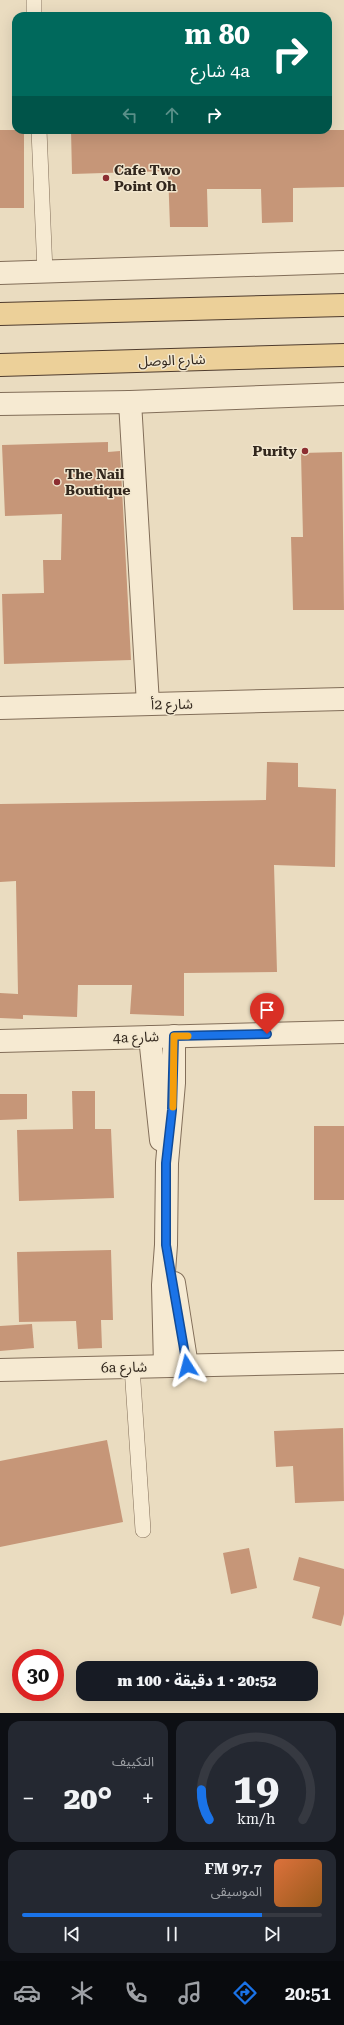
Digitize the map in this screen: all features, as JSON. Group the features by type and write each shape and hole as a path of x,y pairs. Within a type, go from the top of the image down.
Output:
{"main road":[{"path":"0,314 344,305"},
{"name":"شارع الوصل","path":"0,365 344,356"}],"street":[{"path":"0,273 344,262"},
{"path":"0,404 130,402 344,394"},
{"path":"130,402 148,704"},
{"name":"شارع 2أ","path":"0,708 344,699"},
{"name":"4a شارع","path":"0,1041 344,1032"},
{"path":"165,1366 163,1285 166,1245 166,1163 173,1103 174,1036"},
{"path":"150,1037 158,1116 166,1163"},
{"path":"166,1245 187,1366"},
{"name":"6a شارع","path":"0,1370 344,1362"}],"lane":[{"path":"34,0 34,12"},
{"path":"39,134 45,272"},
{"path":"132,1367 143,1530"}],"building":[{"path":"0,130 12,130 12,134 24,134 24,208 0,208"},
{"path":"332,130 344,130 344,187 293,188 293,222 262,223 261,189 207,189 208,227 170,227 168,171 72,174 71,134 332,134"},
{"path":"108,442 108,452 120,451 131,660 4,664 2,594 44,593 43,560 61,560 62,514 5,516 2,445"},
{"path":"342,452 344,610 293,610 291,537 303,537 301,453"},
{"path":"267,762 298,763 298,787 336,789 335,867 274,865 277,972 184,973 184,1016 130,1014 132,985 78,985 77,1017 23,1015 23,1019 0,1018 0,993 18,994 16,881 0,882 0,804 266,800"},
{"path":"72,1091 95,1091 95,1129 111,1129 114,1198 19,1201 17,1130 73,1129"},
{"path":"0,1094 27,1094 27,1119 0,1120"},
{"path":"314,1126 344,1126 344,1200 314,1200"},
{"path":"111,1250 113,1320 101,1320 102,1348 78,1349 76,1321 19,1322 17,1252"},
{"path":"32,1324 34,1348 0,1351 0,1326"},
{"path":"343,1428 344,1501 295,1503 293,1466 276,1467 274,1431"},
{"path":"107,1440 123,1522 0,1547 0,1461"},
{"path":"249,1548 257,1588 231,1594 223,1553"},
{"path":"299,1557 344,1569 344,1614 341,1626 312,1618 320,1587 293,1580"}],"slow traffic":[{"path":"173,1107 174,1036 188,1036"}],"place":[{"name":"Cafe Two Point Oh","path":"106,178"},
{"name":"Purity","path":"305,451"},
{"name":"The Nail Boutique","path":"57,482"}],"route":[{"path":"187,1366 173,1275 166,1245 166,1163 170,1136 174,1083 174,1036 267,1034"}]}
